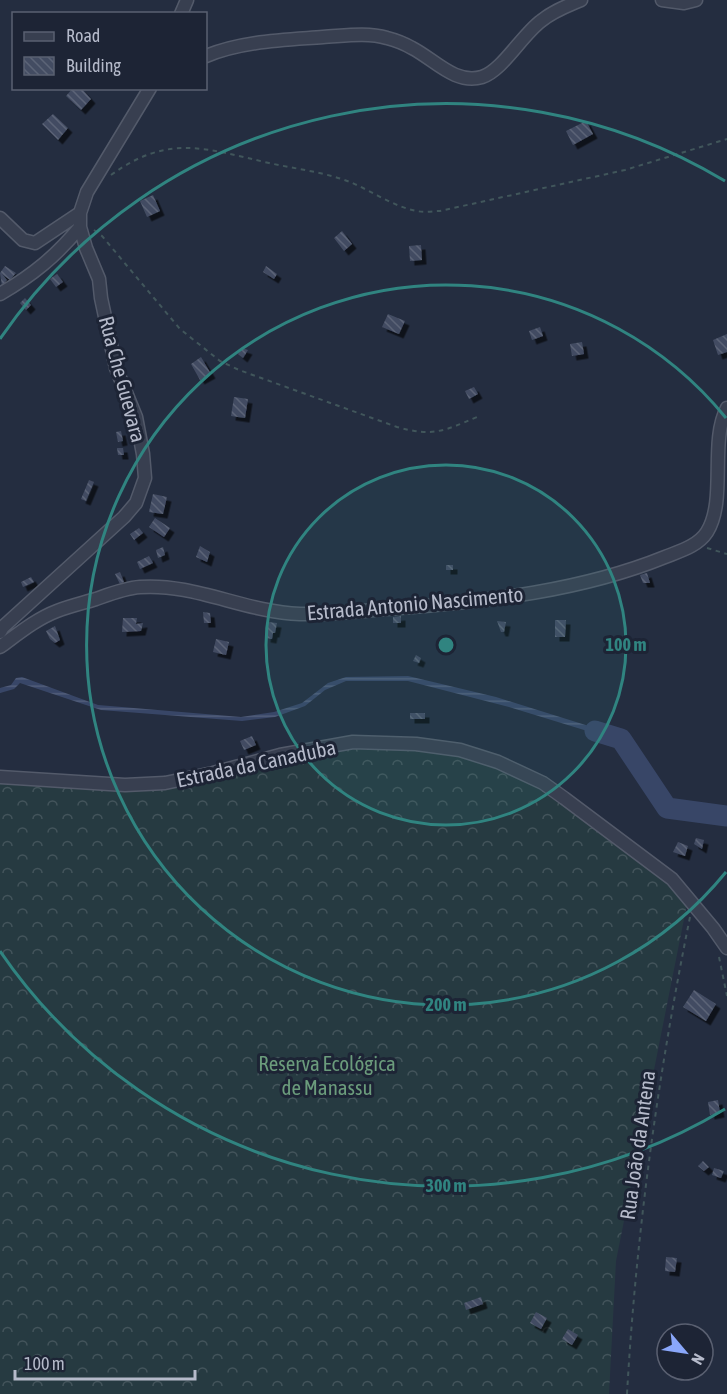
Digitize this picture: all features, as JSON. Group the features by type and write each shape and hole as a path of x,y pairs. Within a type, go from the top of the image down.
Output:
{"street":[{"path":"207,56 245,44 357,35 385,37 412,47 450,73 466,79 483,77 503,62 540,21 559,9 581,0"},
{"path":"662,0 684,3 696,0"},
{"name":"Rua Che Guevara","path":"0,632 30,601 124,518 136,503 145,478 136,417 116,368 99,279 86,248 80,227 80,213 87,192 149,90"},
{"path":"0,218 23,240 35,243 80,213"},
{"path":"0,294 46,264 80,227"},
{"path":"696,543 707,532 712,520 720,430 727,408"},
{"name":"Estrada Antonio Nascimento","path":"0,647 30,625 56,611 138,587 178,588 238,605 299,614 402,608 527,594 592,581 637,568 696,543"},
{"name":"Estrada da Canaduba","path":"0,777 125,785 165,783 280,755 353,742 416,744 460,750 498,762 543,783 672,879 713,928 723,949"}],"path":[{"path":"107,178 126,164 154,153 181,147 204,148 336,178 371,190 405,208 419,212 440,211 625,170 727,139"},
{"path":"80,227 91,228 102,236 180,329 220,361 239,370 418,433 432,433 477,417"},
{"path":"696,543 727,554"},
{"name":"Rua João da Antena","path":"627,1394 635,1271 647,1174 670,1018 693,903"},
{"path":"723,949 727,996"}],"green space":[{"name":"Reserva Ecológica de Manassu","path":"356,745 460,754 499,766 540,785 613,839 668,884 687,904 616,1261 609,1394 0,1394 0,779 120,788"}],"water":[{"path":"408,676 496,697 624,737 620,741 509,707 408,681 346,681 325,690 305,706 275,717 242,721 101,710 20,683 14,689 0,693 0,688 11,685 16,678 22,677 98,705 241,717 274,712 302,703 328,683 346,677"}],"building":[{"path":"71,90 83,90 91,99 81,110 66,96"},
{"path":"53,114 68,128 58,140 42,124"},
{"path":"586,121 593,134 573,145 566,131"},
{"path":"153,195 160,211 147,217 140,201"},
{"path":"342,231 352,244 344,251 334,238"},
{"path":"421,245 422,260 410,261 409,246"},
{"path":"5,266 16,273 10,280 2,274 7,280 2,286 0,273"},
{"path":"266,266 277,274 274,279 263,272"},
{"path":"57,274 63,282 56,287 50,279"},
{"path":"25,298 31,305 26,310 20,303"},
{"path":"388,314 405,321 399,334 382,327"},
{"path":"540,327 543,336 532,340 529,331"},
{"path":"727,334 727,352 718,355 713,340"},
{"path":"582,342 584,354 572,356 570,344"},
{"path":"242,348 248,350 243,358 238,354"},
{"path":"201,357 211,374 200,380 191,364"},
{"path":"474,387 478,394 469,399 465,391"},
{"path":"234,397 248,399 245,418 231,416"},
{"path":"121,431 123,441 118,442 116,432"},
{"path":"117,448 123,448 124,455 118,455"},
{"path":"89,480 94,482 86,501 81,499"},
{"path":"153,494 167,497 163,514 149,512"},
{"path":"155,518 170,528 164,537 149,527"},
{"path":"139,528 143,533 134,540 130,534"},
{"path":"200,546 210,552 207,562 196,557"},
{"path":"163,547 165,555 158,558 156,550"},
{"path":"149,556 153,563 140,569 137,562"},
{"path":"446,565 453,565 453,570 446,570"},
{"path":"120,572 124,582 120,584 115,574"},
{"path":"647,573 650,583 643,583 640,575"},
{"path":"31,577 34,582 23,587 21,582"},
{"path":"203,612 210,613 211,623 204,623"},
{"path":"401,616 401,623 393,623 393,617"},
{"path":"123,618 137,618 136,624 143,623 141,631 122,632"},
{"path":"555,620 566,620 565,637 555,637"},
{"path":"497,621 506,622 504,632 501,632"},
{"path":"268,622 277,623 272,639 266,638"},
{"path":"55,626 60,640 55,643 46,631"},
{"path":"216,639 229,642 226,655 213,652"},
{"path":"416,655 421,658 419,663 413,661"},
{"path":"410,713 425,713 425,719 410,719"},
{"path":"252,736 256,745 244,750 240,741"},
{"path":"696,838 704,840 702,849 694,844"},
{"path":"678,842 688,846 685,856 673,852"},
{"path":"694,990 716,1004 706,1021 683,1007"},
{"path":"718,1100 720,1113 710,1115 708,1102"},
{"path":"703,1161 709,1167 704,1171 698,1166"},
{"path":"714,1168 724,1171 721,1178 712,1175"},
{"path":"666,1257 677,1258 675,1272 665,1271"},
{"path":"481,1297 483,1304 466,1310 464,1303"},
{"path":"536,1312 547,1318 541,1329 530,1323"},
{"path":"568,1329 578,1335 572,1345 562,1339"}],"waterway":[{"path":"595,731 621,739 667,808 727,816"}]}
